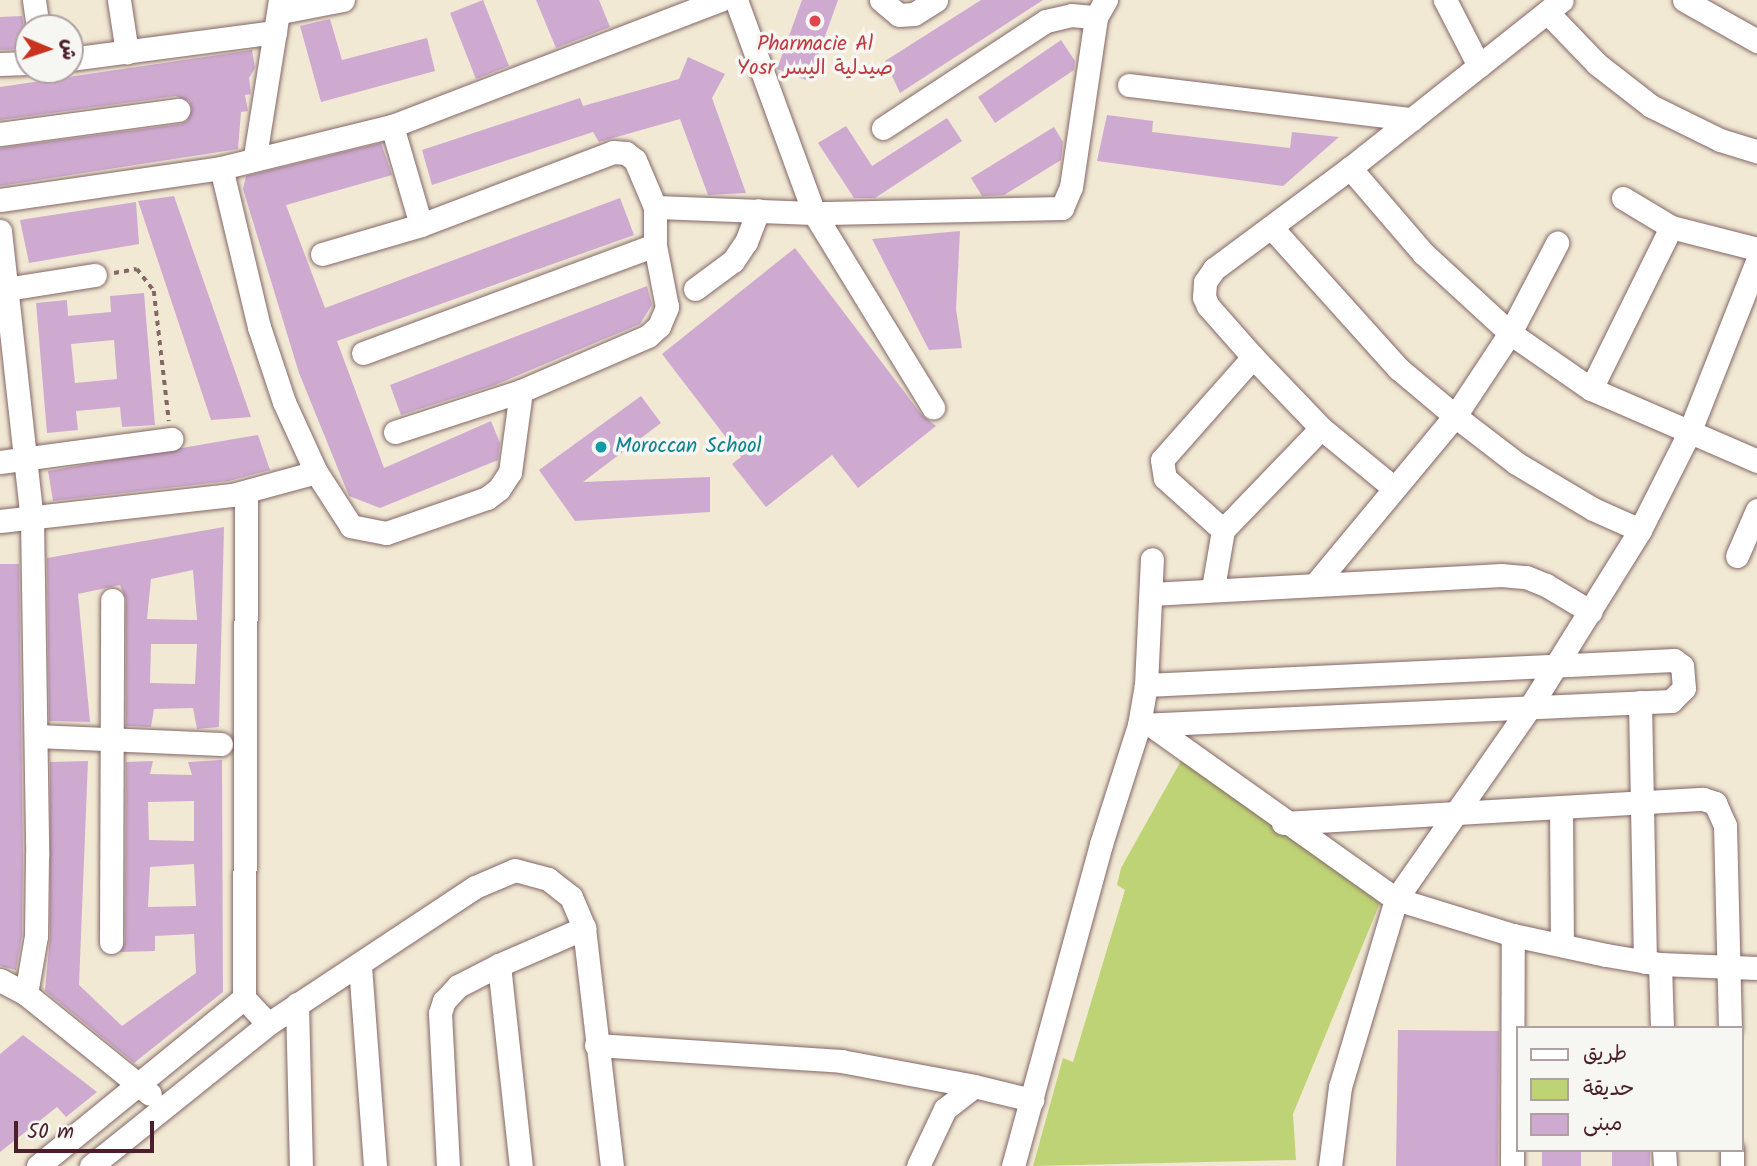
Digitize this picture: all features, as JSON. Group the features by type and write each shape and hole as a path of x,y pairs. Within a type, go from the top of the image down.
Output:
{"street":[{"path":"119,0 127,52"},
{"path":"84,57 127,52 343,0"},
{"path":"0,200 222,168 255,156 392,126 720,0"},
{"path":"736,0 814,213 933,407"},
{"path":"881,0 899,15 914,14 936,0"},
{"path":"1445,0 1479,66"},
{"path":"1684,0 1757,41"},
{"path":"1394,488 1321,428 1209,306 1204,298 1205,282 1214,269 1350,168 1555,6 1597,64 1651,106 1720,140 1757,152"},
{"path":"655,207 814,213 1062,208 1070,194 1101,9 1046,21 883,128"},
{"path":"255,156 279,15"},
{"path":"1129,85 1412,119"},
{"path":"0,134 178,110"},
{"path":"392,126 421,225"},
{"path":"322,254 421,225 613,152 626,152 635,160 655,207 655,245 667,307 659,326 648,336 521,391 395,432"},
{"path":"222,168 259,327 284,402 316,472 351,526 368,532 386,533 486,498 510,472 521,391"},
{"path":"1350,168 1423,253 1510,333 1591,389 1757,461"},
{"path":"1623,198 1671,228 1757,249"},
{"path":"695,289 733,261 758,210"},
{"path":"1271,228 1399,369 1455,416 1516,463 1593,509 1640,530"},
{"path":"1591,389 1671,228"},
{"path":"0,231 4,290 32,519 36,936 26,994"},
{"path":"1317,582 1455,416 1510,333 1557,243"},
{"path":"363,353 655,245"},
{"path":"1330,1166 1340,1087 1396,900 1530,707 1553,666 1591,612 1640,530 1689,433 1757,261"},
{"path":"4,290 95,275"},
{"path":"1223,530 1165,478 1161,469 1163,460 1253,357"},
{"path":"1213,588 1223,530 1321,428"},
{"path":"0,462 25,462 171,439"},
{"path":"0,521 246,492 316,472"},
{"path":"246,492 244,998 268,1024"},
{"path":"1737,556 1757,510"},
{"path":"1013,1166 1145,725 1152,559"},
{"path":"1151,594 1317,582 1526,577 1591,612"},
{"path":"111,942 112,600"},
{"path":"1145,725 1671,701 1682,694 1679,662 1146,685"},
{"path":"1640,702 1640,803 1653,963 1662,1026"},
{"path":"1145,725 1396,900 1513,935 1653,963 1729,969 1757,968"},
{"path":"36,736 221,744"},
{"path":"1283,823 1703,799 1721,810 1730,1026"},
{"path":"1561,808 1562,945"},
{"path":"91,1166 268,1024 360,966 475,887 516,870 548,879 571,897 584,928 612,1166"},
{"path":"448,1166 440,1013 444,1001 458,986 584,928"},
{"path":"1512,1166 1513,935"},
{"path":"499,965 521,1166"},
{"path":"360,966 375,1166"},
{"path":"0,981 26,994 141,1085 164,1109"},
{"path":"38,1166 141,1085 244,998"},
{"path":"298,1004 301,1166"},
{"path":"596,1045 841,1061 974,1086 1032,1100"},
{"path":"918,1166 945,1109 974,1086"}],"path":[{"path":"95,275 137,269 154,291 171,439"}],"green space":[{"path":"1182,759 1380,903 1293,1114 1296,1160 1033,1166 1063,1058 1073,1062 1125,890 1117,885 1121,868"}],"building":[{"path":"483,0 509,66 476,79 450,13"},
{"path":"536,0 599,0 610,27 556,48"},
{"path":"802,0 838,0 809,81 777,69"},
{"path":"981,0 1043,0 900,93 885,61"},
{"path":"14,16 14,50 0,50 0,17"},
{"path":"330,19 342,60 427,38 435,71 321,102 300,26"},
{"path":"1061,40 1075,61 1074,70 995,123 978,97"},
{"path":"252,50 255,68 249,78 251,94 245,95 248,111 241,112 238,149 0,186 0,148 180,124 187,121 192,109 189,101 176,96 0,120 0,87 20,84 84,84 84,75"},
{"path":"688,57 725,74 712,98 746,193 708,195 680,119 599,142 593,132 432,185 422,150 580,98 583,106 679,79"},
{"path":"1107,115 1153,121 1152,132 1290,148 1292,132 1339,137 1283,186 1097,161"},
{"path":"947,118 962,141 875,198 854,198 818,143 846,126 872,166"},
{"path":"1054,127 1063,142 1061,160 1004,195 982,196 971,178"},
{"path":"381,143 392,175 286,205 325,308 620,198 634,235 337,341 384,468 491,421 500,443 498,460 380,508 349,496 299,373 243,189 246,176"},
{"path":"174,196 251,417 211,420 138,201"},
{"path":"136,202 139,244 29,263 20,220"},
{"path":"960,231 956,309 962,348 929,350 872,239"},
{"path":"795,248 921,414 936,426 858,488 832,455 766,507 732,464 741,457 662,354"},
{"path":"647,286 652,305 640,324 495,385 401,415 390,385"},
{"path":"144,293 155,425 122,427 120,407 76,411 78,430 47,433 36,303 67,300 68,316 111,312 110,296","holes":["114,340 117,379 75,383 71,344"]},
{"name":"Moroccan School","path":"641,396 661,423 583,482 710,477 710,512 575,521 539,470"},
{"path":"258,435 270,470 229,481 53,501 48,471"},
{"path":"224,527 219,727 197,729 193,708 154,709 151,727 126,726 126,600 120,585 78,594 90,722 49,721 47,558","holes":["193,570 197,620 147,619 151,579","151,644 197,644 195,684 150,683"]},
{"path":"0,564 19,564 23,856 22,935 16,970 0,966"},
{"path":"222,760 223,992 134,1063 45,991 50,936 50,762 88,761 79,985 122,1026 196,973 194,934 155,936 155,951 120,952 125,942 126,762 153,761 150,774 192,775 188,762","holes":["194,801 194,841 149,840 148,802","194,864 196,906 148,907 150,867"]},
{"path":"1398,1030 1499,1031 1498,1166 1396,1166"},
{"path":"23,1035 97,1092 66,1117 57,1107 0,1152 0,1054"},
{"path":"1542,1152 1581,1152 1581,1166 1542,1166"},
{"path":"1612,1152 1650,1152 1650,1166 1612,1166"}],"place":[{"name":"Pharmacie Al Yosr صيدلية اليسر","path":"815,21"},
{"name":"Moroccan School","path":"601,447"}]}
